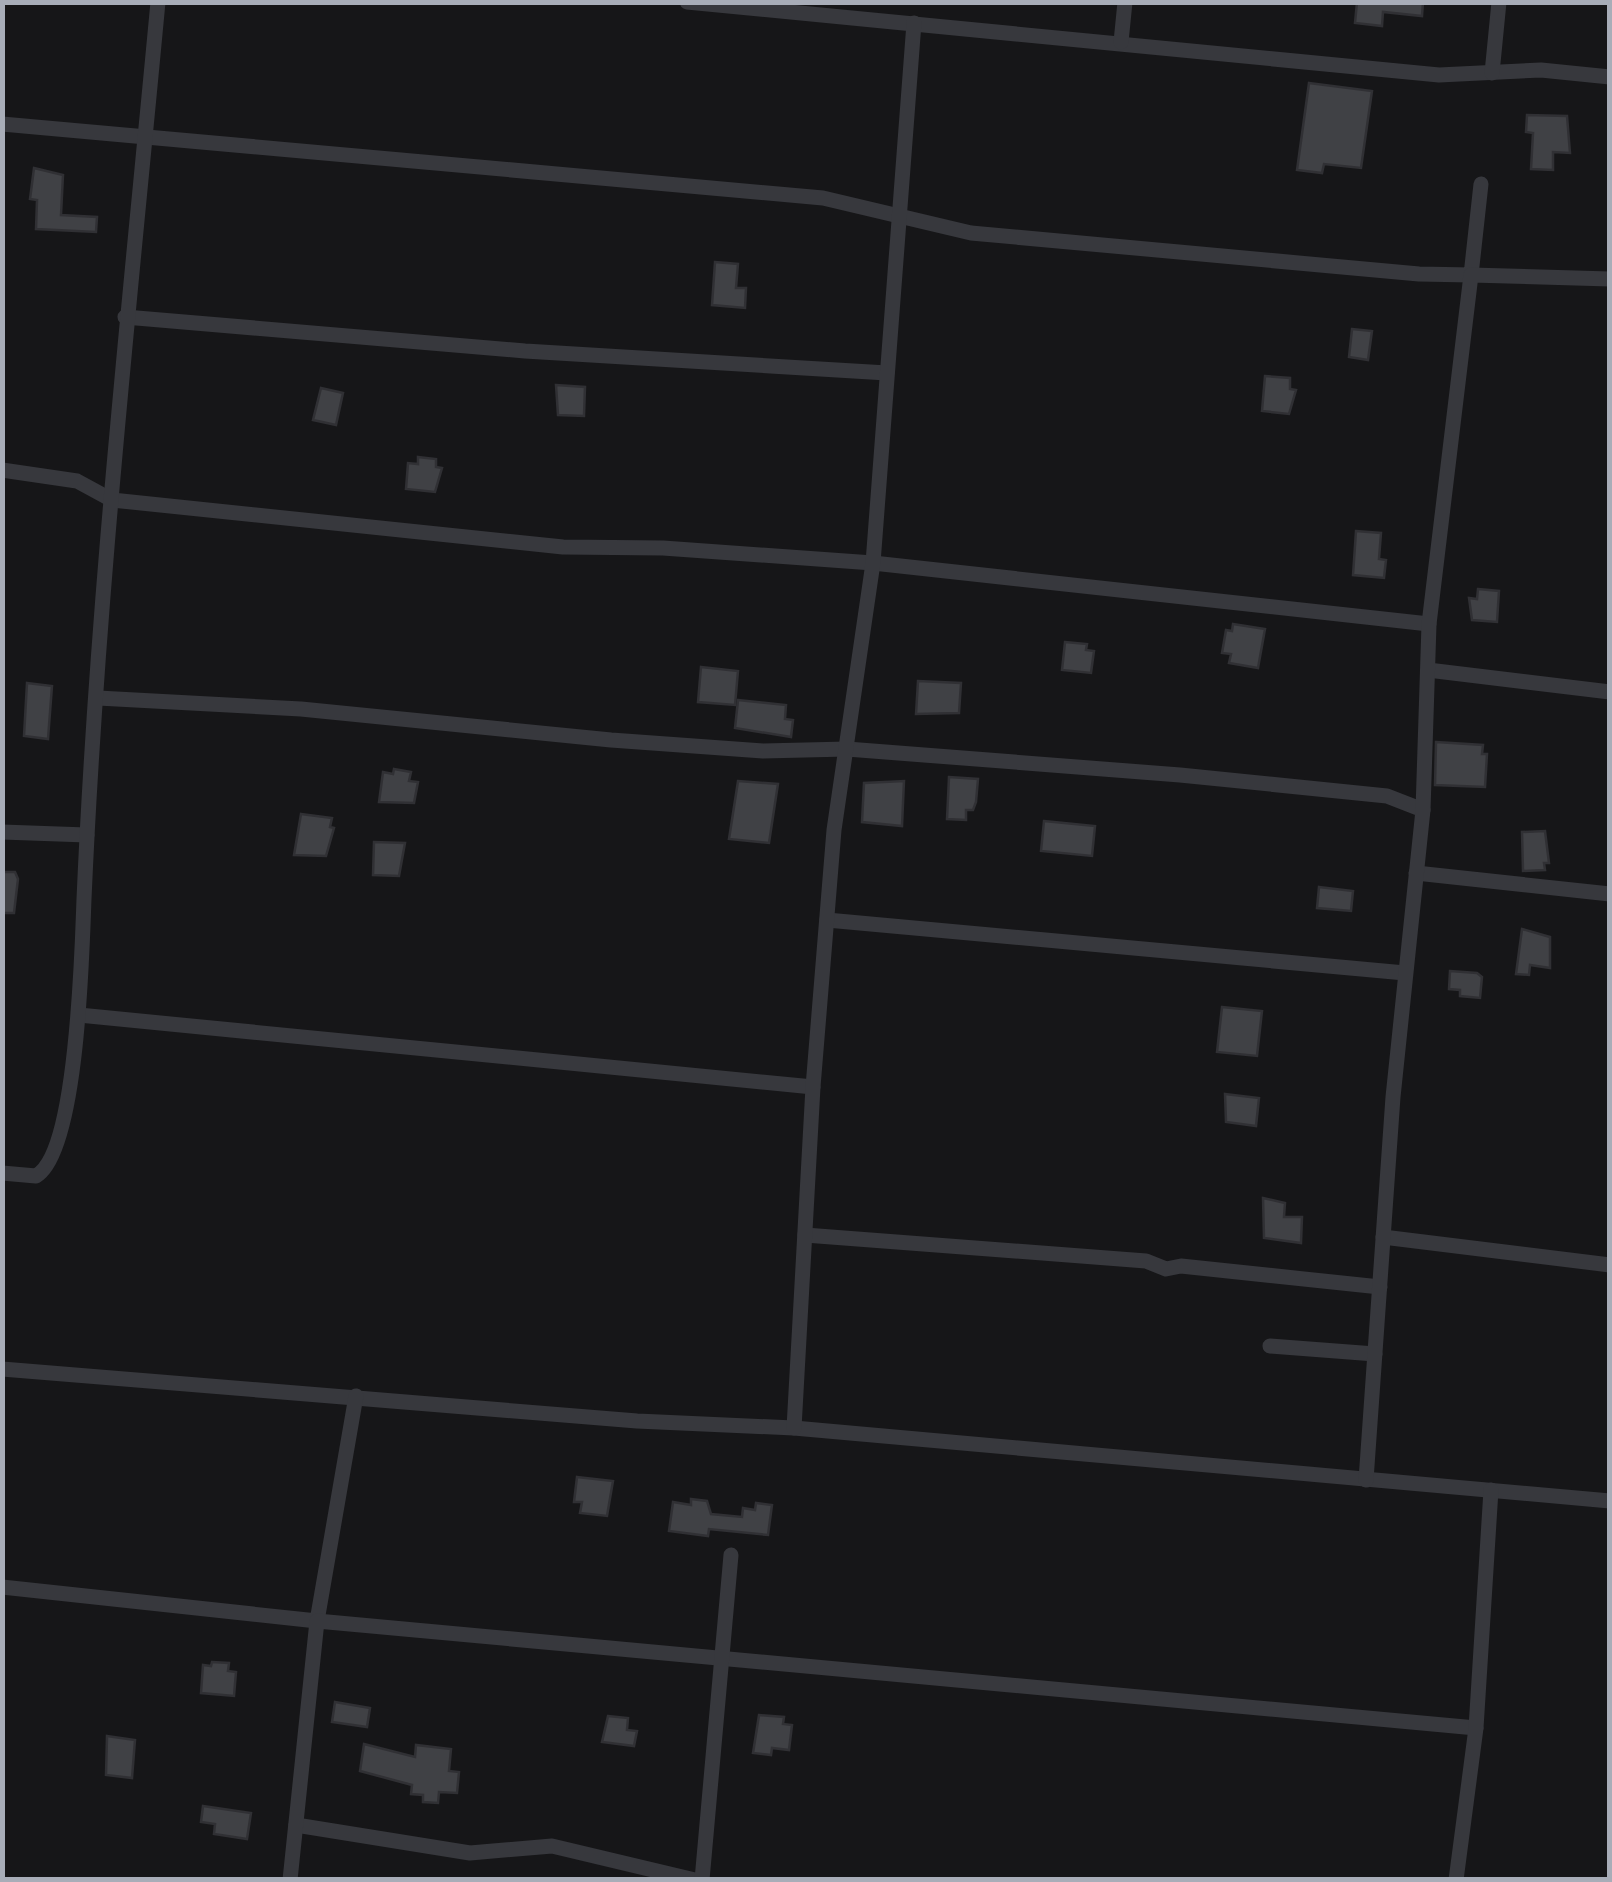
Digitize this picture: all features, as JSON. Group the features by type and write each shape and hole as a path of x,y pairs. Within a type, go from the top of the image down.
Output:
{"street":[{"path":"2,1173 36,1176 52,1162 79,1015 87,835 125,317 158,2"},
{"path":"687,2 1440,76 1540,70 1610,76"},
{"path":"1121,42 1126,2"},
{"path":"1492,73 1499,2"},
{"path":"794,1428 813,1086 834,830 873,562 914,23"},
{"path":"2,124 823,198 897,217 1026,240 1471,275 1610,279"},
{"path":"1366,1480 1405,973 1423,810 1429,624 1481,184"},
{"path":"125,317 525,350 886,373"},
{"path":"2,470 77,481 112,500 563,547 664,548 873,562 1429,624"},
{"path":"1428,670 1610,692"},
{"path":"98,698 301,709 763,751 847,749 1368,794 1423,810"},
{"path":"2,832 87,835"},
{"path":"1416,873 1610,894"},
{"path":"827,920 1405,973"},
{"path":"79,1015 813,1086"},
{"path":"805,1235 1146,1261 1166,1269 1181,1266 1380,1288"},
{"path":"1384,1237 1610,1265"},
{"path":"1270,1346 1375,1354"},
{"path":"2,1369 638,1422 794,1428 1610,1501"},
{"path":"290,1880 316,1621 356,1396"},
{"path":"1456,1880 1476,1728 1492,1490"},
{"path":"296,1825 470,1853 552,1846 699,1880 731,1555"},
{"path":"2,1587 316,1621 1476,1728"}],"building":[{"path":"1357,2 1423,2 1422,16 1383,12 1382,26 1355,23"},
{"path":"1309,83 1372,91 1361,168 1324,164 1322,173 1297,170"},
{"path":"1527,115 1567,116 1570,153 1553,152 1553,170 1531,169 1533,133 1526,132"},
{"path":"34,168 63,175 61,215 97,217 96,232 36,229 37,200 30,199"},
{"path":"715,262 738,264 736,288 746,288 745,308 712,305"},
{"path":"1352,329 1372,331 1368,360 1349,357"},
{"path":"1265,376 1290,378 1290,389 1296,390 1289,414 1262,411"},
{"path":"556,385 585,387 584,416 558,415"},
{"path":"321,388 343,393 336,425 313,420"},
{"path":"418,457 436,459 436,467 442,468 435,492 406,489 408,463 418,464"},
{"path":"1356,531 1381,533 1379,559 1386,560 1384,578 1353,575"},
{"path":"1478,589 1499,591 1497,622 1472,620 1469,598 1477,599"},
{"path":"1233,624 1265,629 1258,668 1229,663 1231,654 1222,653 1226,630 1232,631"},
{"path":"1065,642 1087,644 1086,650 1094,651 1091,673 1062,670"},
{"path":"701,667 738,671 735,705 698,702"},
{"path":"918,681 961,683 959,713 916,714"},
{"path":"27,683 52,686 48,739 24,736"},
{"path":"738,700 786,705 785,719 793,720 791,737 735,728"},
{"path":"1436,742 1483,745 1482,754 1487,754 1485,787 1435,785"},
{"path":"394,769 411,772 409,781 418,782 414,803 379,802 383,772 393,774"},
{"path":"949,777 978,779 976,802 973,810 966,810 966,820 947,819"},
{"path":"738,781 778,784 769,843 729,839"},
{"path":"904,781 902,826 862,822 864,783"},
{"path":"301,814 332,818 330,827 334,828 326,856 294,855"},
{"path":"1044,821 1095,826 1092,856 1041,851"},
{"path":"1545,831 1549,863 1544,863 1545,870 1523,871 1522,832"},
{"path":"374,842 405,843 399,876 373,875"},
{"path":"2,872 15,872 18,879 14,913 2,913"},
{"path":"1319,887 1353,891 1351,911 1317,908"},
{"path":"1522,929 1550,937 1550,968 1530,965 1529,975 1516,974"},
{"path":"1450,971 1477,973 1482,977 1480,998 1460,996 1460,990 1449,989"},
{"path":"1222,1007 1262,1011 1257,1056 1217,1052"},
{"path":"1225,1094 1259,1098 1256,1126 1226,1122"},
{"path":"1263,1198 1285,1203 1284,1217 1302,1217 1301,1243 1264,1238"},
{"path":"577,1477 613,1481 607,1516 580,1513 582,1502 574,1502"},
{"path":"691,1499 707,1501 711,1514 742,1517 743,1508 755,1510 756,1503 772,1505 768,1535 709,1529 708,1536 669,1531 673,1502 691,1505"},
{"path":"212,1662 229,1663 228,1671 236,1672 234,1696 201,1693 203,1665 211,1666"},
{"path":"335,1702 370,1708 367,1727 332,1722"},
{"path":"759,1715 784,1717 783,1724 792,1725 789,1750 772,1748 771,1755 753,1753"},
{"path":"608,1716 628,1718 627,1730 637,1731 634,1746 602,1742"},
{"path":"107,1736 135,1740 132,1778 106,1775"},
{"path":"364,1744 415,1757 416,1745 451,1749 449,1771 459,1772 457,1793 439,1792 438,1803 423,1802 423,1795 411,1794 412,1785 360,1771"},
{"path":"203,1806 251,1813 247,1839 214,1834 215,1824 201,1822"}]}
